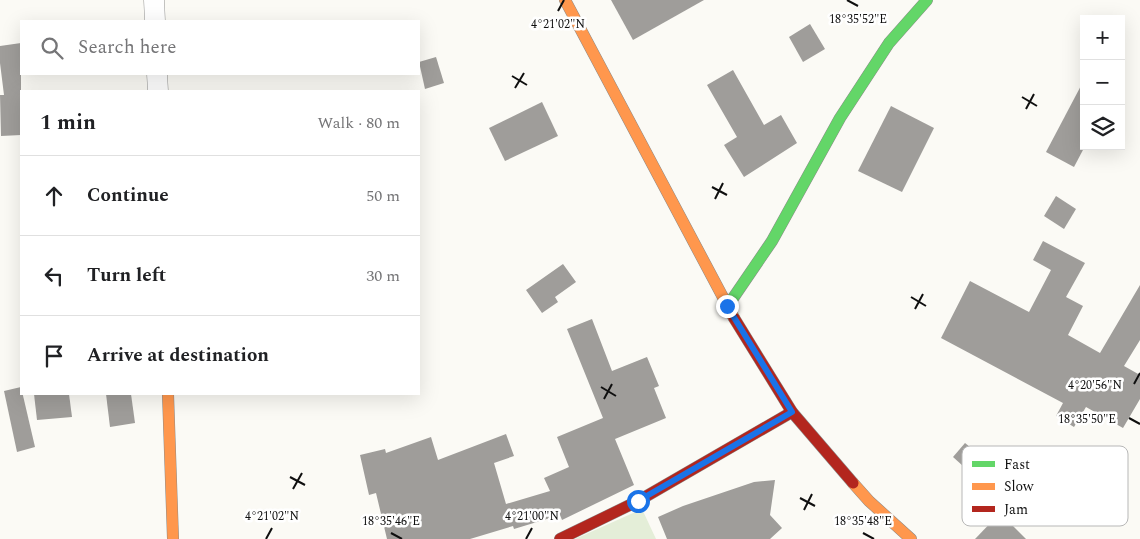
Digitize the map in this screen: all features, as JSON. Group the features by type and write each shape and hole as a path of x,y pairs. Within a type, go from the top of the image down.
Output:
{"street":[{"path":"154,0 155,20"},
{"path":"565,0 727,306 792,412 869,501 911,539"},
{"path":"727,306 772,242 840,118 889,43 927,0"},
{"path":"157,75 158,90"},
{"path":"168,395 173,539"},
{"path":"560,539 638,501 792,412"}],"green space":[{"path":"642,509 656,539 575,539"}],"building":[{"path":"611,0 704,0 633,40"},
{"path":"810,24 825,49 803,62 789,37"},
{"path":"20,43 20,135 1,136 0,95 4,95 0,46"},
{"path":"436,57 444,83 425,89 420,62"},
{"path":"733,70 764,125 781,115 797,143 744,177 724,145 737,137 707,85"},
{"path":"1080,88 1080,150 1083,150 1074,167 1046,152"},
{"path":"542,102 558,136 505,161 489,128"},
{"path":"891,106 934,128 902,192 858,171"},
{"path":"1056,196 1076,209 1064,229 1044,216"},
{"path":"1043,241 1085,263 1066,297 1083,306 1068,335 1100,353 1140,285 1140,340 1124,366 1140,375 1140,399 1123,428 1086,407 1074,427 1056,416 1063,403 941,338 970,281 1029,312 1051,270 1033,260"},
{"path":"563,264 576,282 555,297 558,302 542,313 526,290"},
{"path":"592,319 612,371 647,357 659,386 654,388 666,418 615,439 634,485 562,520 560,515 514,529 513,526 470,539 387,539 376,493 369,495 360,455 385,449 386,453 431,437 438,460 506,434 514,456 494,463 506,504 550,491 544,478 569,467 557,437 603,418 567,329"},
{"path":"20,387 20,395 23,395 35,447 17,452 4,391"},
{"path":"34,395 69,395 72,417 37,420"},
{"path":"106,395 131,395 135,423 110,427"},
{"path":"962,446 962,465 953,457"},
{"path":"775,480 770,515 782,528 770,539 667,539 658,517 683,506 754,482"},
{"path":"988,526 1013,526 1026,539 975,539"}],"traffic: fast":[{"path":"727,307 772,241 840,118 889,43 927,0"}],"traffic: slow":[{"path":"565,0 734,318"},
{"path":"168,395 173,539"},
{"path":"853,483 869,501 911,539"}],"traffic: jam":[{"path":"734,318 792,412 853,483"},
{"path":"560,539 638,501 792,412"}],"route":[{"path":"638,501 792,412 727,306"}]}
